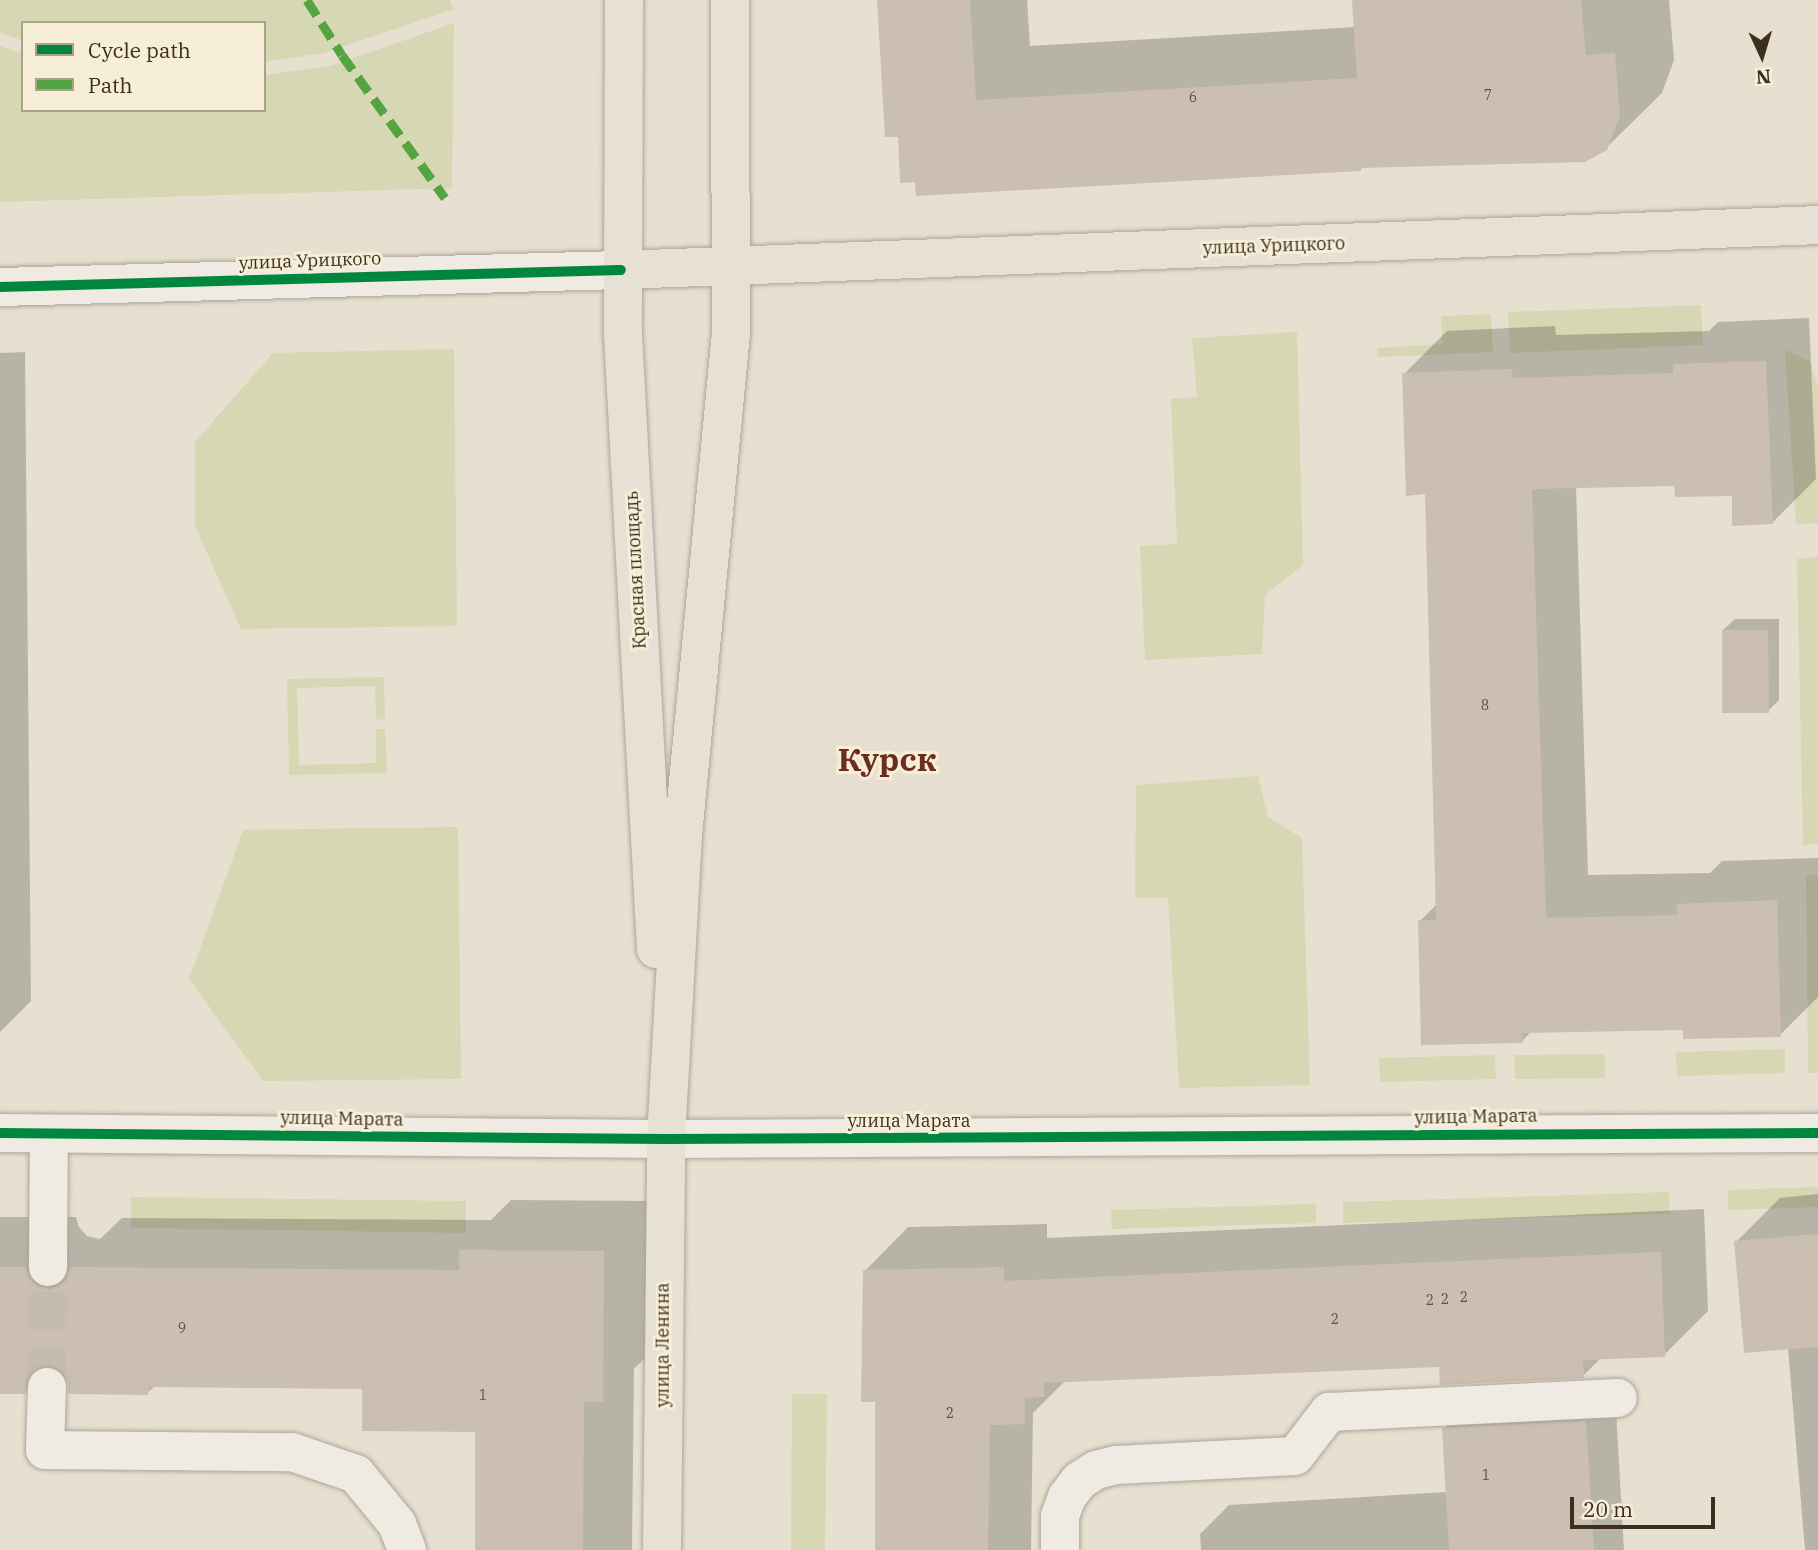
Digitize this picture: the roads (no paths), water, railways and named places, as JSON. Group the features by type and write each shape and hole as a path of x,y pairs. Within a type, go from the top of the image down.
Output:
{"main road":[{"name":"Красная площадь","path":"624,0 621,270 666,1139"},
{"path":"666,1139 683,835 731,333 730,0"},
{"name":"улица Урицкого","path":"621,270 1818,225"},
{"name":"улица Ленина","path":"662,1550 666,1139"}],"street":[{"name":"улица Урицкого","path":"0,287 621,270"},
{"name":"улица Марата","path":"0,1133 666,1139 1818,1133"},
{"path":"48,1267 49,1134"},
{"path":"47,1387 45,1450 292,1452 356,1474 397,1524 407,1550"},
{"path":"1060,1550 1060,1516 1067,1497 1079,1481 1096,1470 1115,1465 1295,1456 1329,1412 1618,1398"}],"tunnel":[{"path":"47,1387 48,1267"}],"district":[{"name":"Курск","path":"887,759"}]}
